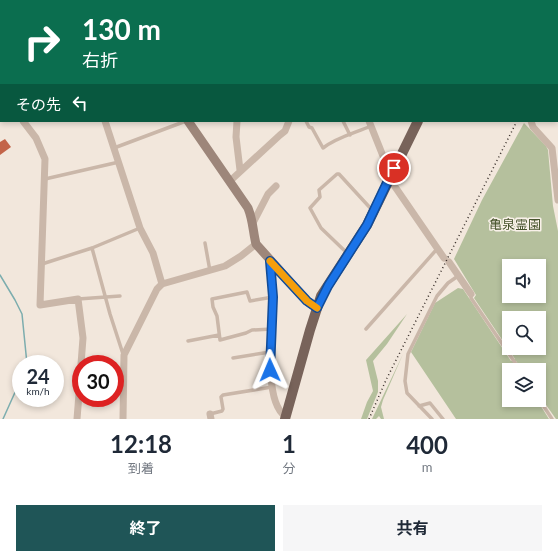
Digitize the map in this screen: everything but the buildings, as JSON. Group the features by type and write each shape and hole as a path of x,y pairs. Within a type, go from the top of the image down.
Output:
{"main road":[{"path":"285,417 317,308 328,286 374,212 418,122"}],"street":[{"path":"24,122 36,138 44,154 45,179 40,305 78,299 83,338 82,355"},
{"path":"105,122 140,228 153,253 162,284"},
{"path":"188,122 248,208 252,217 252,226 256,244 307,301 317,308"},
{"path":"237,122 236,137 240,170"},
{"path":"230,181 240,170 285,131 289,122"},
{"path":"531,122 533,127 552,148 558,200"},
{"path":"370,123 391,175 437,249 459,275 471,294"},
{"path":"252,226 268,194 276,186"},
{"path":"124,355 157,289 162,284 225,266 242,256 256,244"},
{"path":"270,261 273,297 270,370 278,408 285,417"},
{"path":"77,419 78,407"},
{"path":"124,407 124,419"}],"lane":[{"path":"114,148 184,122"},
{"path":"306,122 309,127 312,128 323,148 333,140 350,135 370,123"},
{"path":"344,122 350,135"},
{"path":"45,179 119,162"},
{"path":"348,254 321,228 310,208 320,197 319,190 337,174 339,174 374,212"},
{"path":"41,264 92,248 140,228"},
{"path":"205,243 210,271"},
{"path":"92,248 105,296 124,355"},
{"path":"366,329 437,249"},
{"path":"432,419 410,397 406,387 408,354 437,296 448,283 459,275"},
{"path":"272,329 252,330 220,340 217,316 213,307 212,299 247,292 250,301 273,297"},
{"path":"471,294 471,298 515,363"},
{"path":"78,299 120,296"},
{"path":"188,341 219,335"},
{"path":"233,358 270,352"},
{"path":"211,416 222,411 223,395 273,387"},
{"path":"419,406 430,403 443,419"},
{"path":"544,407 552,419"}],"green space":[{"name":"亀泉霊園","path":"524,123 548,150 553,206 558,231 558,419 556,419 546,405 546,363 517,363 516,361 513,363 502,363 502,407 541,407 549,419 456,419 411,352 435,303 458,288 463,289 502,348 502,355 507,355 511,361 515,359 512,355 546,355 546,311 502,311 502,340 474,298 476,295 454,259 482,200"},
{"path":"407,314 387,344 373,361 378,381 378,392 367,419 361,419 373,391 366,360"},
{"path":"403,354 383,400 381,407 384,419 381,419 379,416 376,419 372,419"}],"waterway":[{"path":"0,275 22,314 26,355"},
{"path":"3,419 12,399"}],"railway":[{"path":"369,419 386,380 516,122"}],"slow traffic":[{"path":"270,261 307,301 312,306 317,308"}],"route":[{"path":"270,370 273,297 270,261 307,301 312,306 317,308 321,296 367,225 394,168"}]}
